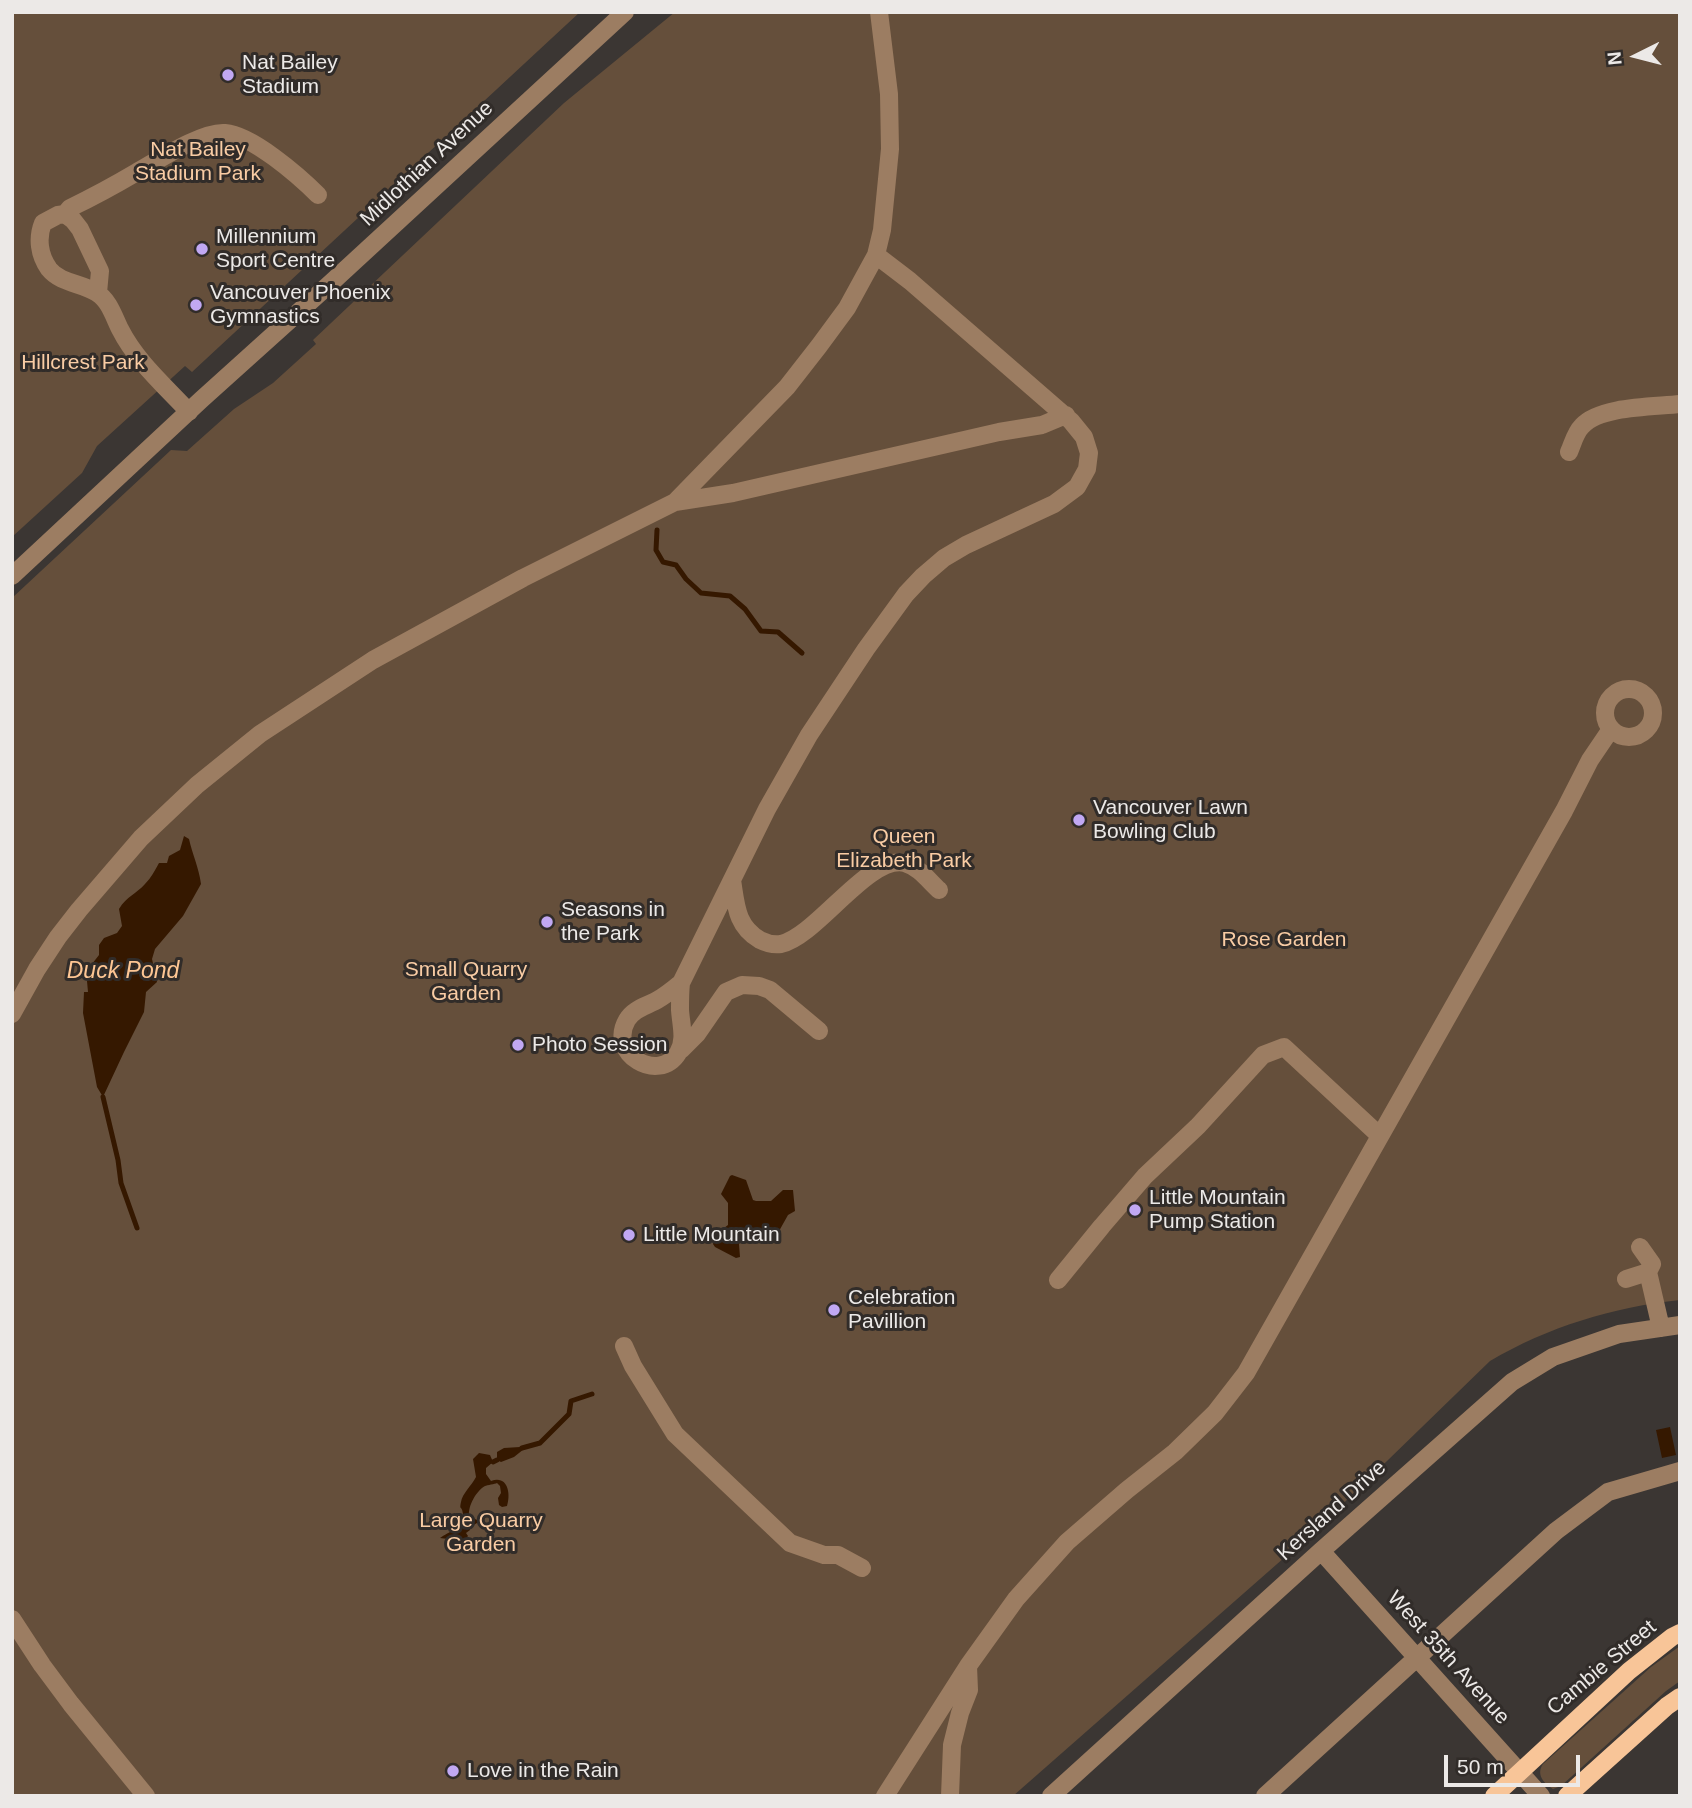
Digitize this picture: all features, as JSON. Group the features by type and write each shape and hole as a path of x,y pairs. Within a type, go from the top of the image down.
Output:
{"main road":[{"name":"Cambie Street","path":"1494,1796 1629,1671 1680,1633"},
{"path":"1567,1796 1680,1697"}],"street":[{"name":"Midlothian Avenue","path":"12,576 625,12"},
{"path":"675,502 787,387 847,308 876,255 882,230 890,149 888,94 879,12"},
{"path":"189,412 130,347 109,306 98,293 59,277 50,269 39,242 43,223 65,214 71,208 172,151 216,134 226,133 244,139 290,169 318,195"},
{"path":"65,214 80,229 100,271 98,293"},
{"path":"678,1053 684,1034 680,1008 681,983 767,809 809,735 866,649 906,593 923,576 955,551 1054,504 1077,487 1087,469 1090,453 1084,437 1066,415 876,255"},
{"path":"1569,452 1577,432 1597,415 1680,404"},
{"path":"12,1014 58,937 141,838 197,785 260,734 373,660 523,578 675,502 733,493 999,432 1042,425 1066,415"},
{"path":"893,1793 968,1666 1016,1600 1067,1542 1175,1452 1215,1413 1246,1373 1558,822 1590,760 1611,729"},
{"path":"732,880 736,911 743,925 752,935 766,943 780,944 797,936 874,871 891,863 904,863 917,869 939,890"},
{"path":"681,983 661,998 640,1008 626,1022 623,1041 633,1059 642,1064 662,1065 671,1060 697,1034 726,992 742,985 770,990 819,1031"},
{"path":"1058,1280 1145,1176 1198,1126 1263,1055 1284,1047 1380,1136"},
{"path":"1640,1247 1651,1264 1648,1272 1661,1328"},
{"path":"1626,1279 1648,1272"},
{"name":"Kersland Drive","path":"1051,1796 1512,1382 1553,1357 1619,1334 1680,1325"},
{"path":"624,1346 633,1366 675,1434 790,1543 824,1555 838,1555 862,1568"},
{"path":"1265,1796 1556,1531 1608,1492 1680,1471"},
{"name":"West 35th Avenue","path":"1321,1551 1541,1796"},
{"path":"12,1619 71,1704 146,1796"},
{"path":"950,1796 952,1745 969,1690 968,1666"}],"green space":[{"name":"Nat Bailey Stadium Park","path":"12,12 580,12 192,372 185,366 97,446 82,473 12,537"},
{"name":"Queen Elizabeth Park","path":"675,12 1680,12 1680,1300 1630,1308 1582,1320 1535,1338 1490,1361 1318,1528 1013,1796 12,1796 12,598 171,450 187,451 234,409 273,383 316,344 313,340 564,103"},
{"path":"1680,1646 1680,1681 1561,1786 1553,1789 1546,1784 1540,1775 1543,1764 1651,1667"}],"water":[{"name":"Duck Pond","path":"184,836 189,839 201,884 183,916 155,949 152,959 157,982 146,992 144,1012 103,1097 97,1087 83,1013 84,992 88,992 87,981 94,968 92,964 99,955 99,945 104,938 117,933 122,926 119,909 147,882 159,863 167,863 169,856 180,850"},
{"path":"732,1175 746,1180 753,1200 756,1201 771,1201 783,1190 793,1190 795,1211 788,1215 774,1240 760,1234 742,1240 739,1244 740,1257 736,1258 713,1244 716,1234 728,1225 728,1203 721,1194"},
{"path":"1670,1427 1676,1455 1662,1458 1656,1430"},
{"path":"504,1448 524,1449 514,1457 501,1462 497,1460 497,1452"},
{"path":"479,1453 490,1455 493,1462 486,1468 486,1474 491,1481 505,1483 509,1496 507,1506 499,1505 498,1498 501,1493 497,1483 485,1486 471,1503 469,1516 477,1520 477,1523 470,1527 464,1541 440,1538 455,1529 463,1519 460,1506 476,1477 473,1459"}],"waterway":[{"path":"657,530 656,550 663,562 676,565 701,593 730,596 745,609 761,631 778,632 802,653"},
{"path":"103,1097 121,1183 137,1228"},
{"path":"522,1448 540,1443 569,1414 571,1401 592,1394"},
{"path":"493,1462 497,1460"}],"place":[{"name":"Nat Bailey Stadium","path":"228,75"},
{"name":"Millennium Sport Centre","path":"202,249"},
{"name":"Vancouver Phoenix Gymnastics","path":"196,305"},
{"name":"Vancouver Lawn Bowling Club","path":"1079,820"},
{"name":"Seasons in the Park","path":"547,922"},
{"name":"Photo Session","path":"518,1045"},
{"name":"Little Mountain Pump Station","path":"1135,1210"},
{"name":"Little Mountain","path":"629,1235"},
{"name":"Celebration Pavillion","path":"834,1310"},
{"name":"Love in the Rain","path":"453,1771"}],"park label":[{"name":"Hillcrest Park","path":"83,363"},
{"name":"Rose Garden","path":"1284,940"},
{"name":"Small Quarry Garden","path":"466,982"},
{"name":"Large Quarry Garden","path":"481,1533"}]}
